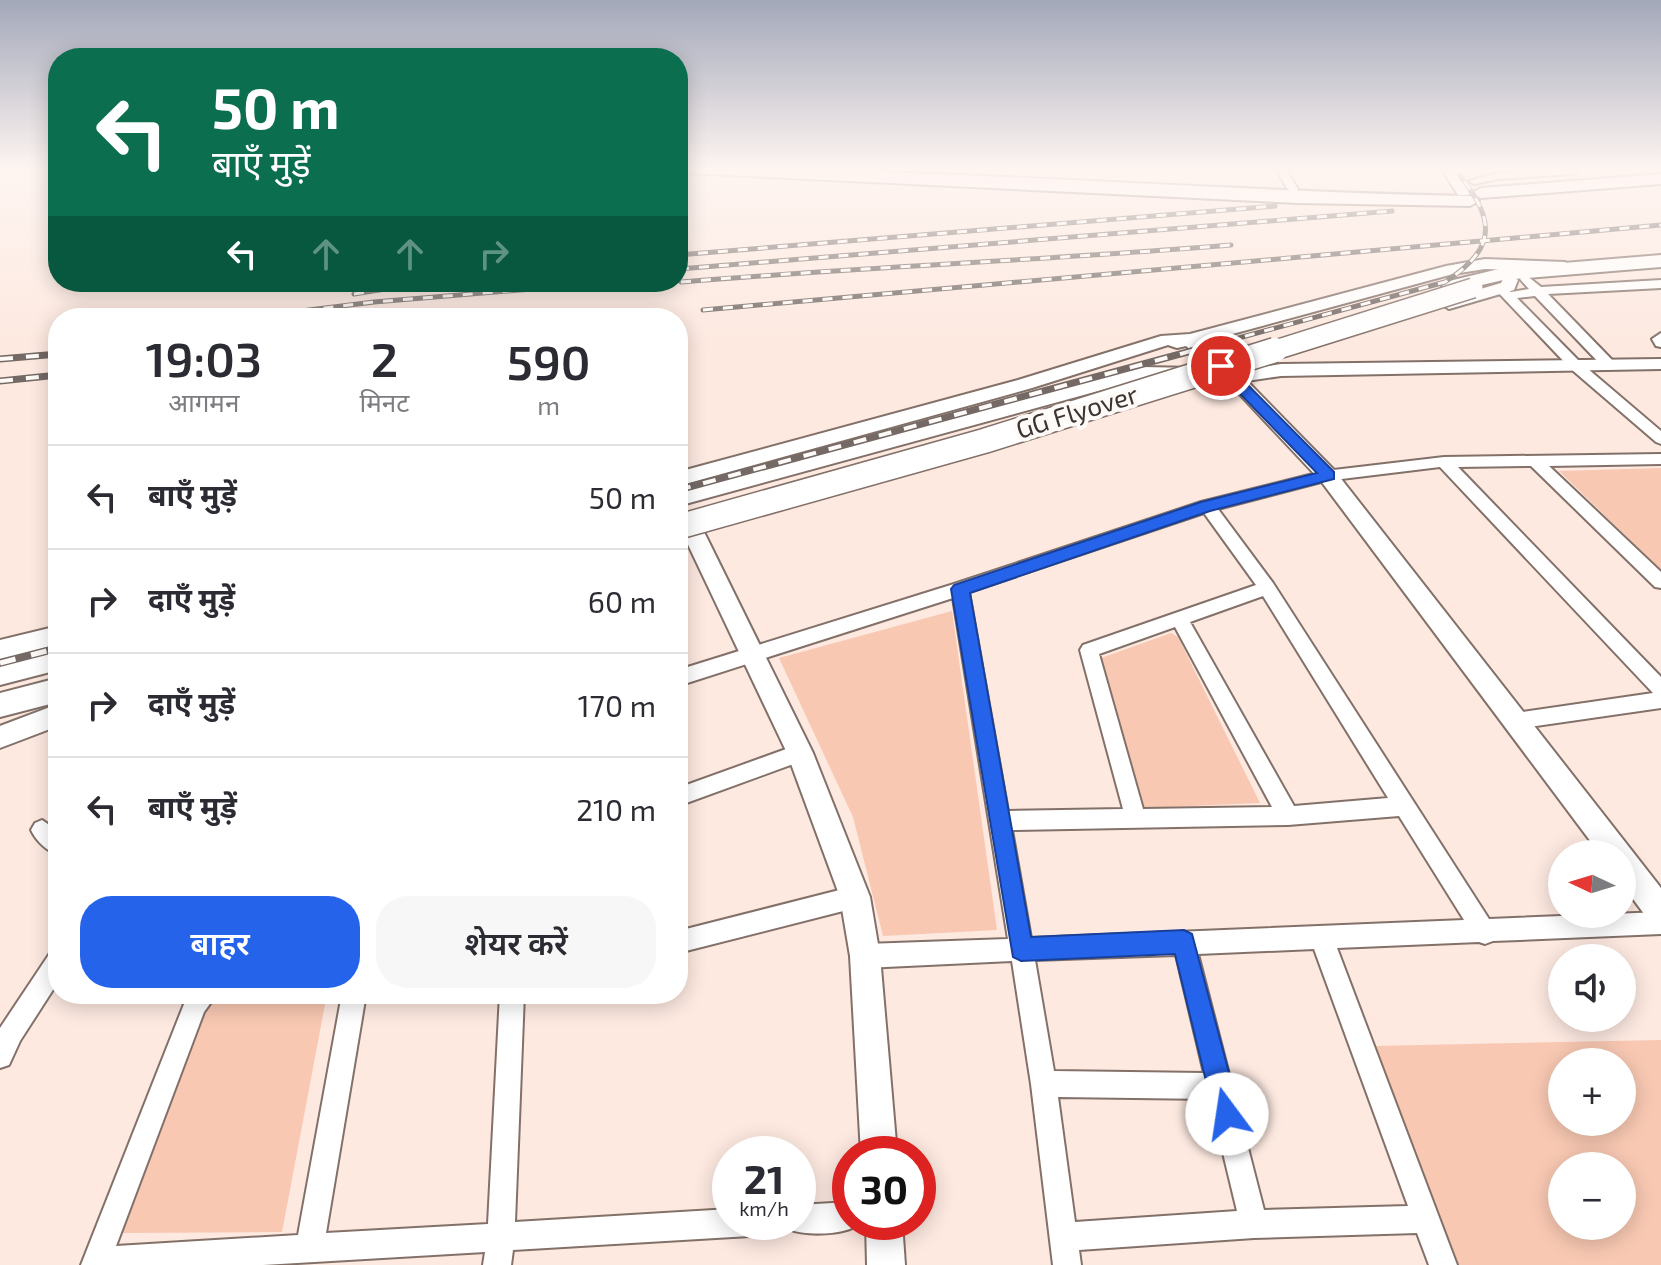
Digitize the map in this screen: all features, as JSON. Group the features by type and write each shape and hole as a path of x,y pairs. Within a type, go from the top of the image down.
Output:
{"main road":[{"path":"1519,284 1572,268 1661,261"},
{"path":"1462,287 1661,269"},
{"name":"GG Flyover","path":"688,512 1108,394 1462,287"},
{"name":"GG Flyover","path":"688,531 984,441 1462,287"},
{"path":"0,690 48,678"},
{"path":"0,705 48,693"}],"street":[{"path":"688,493 838,450 1189,339 1452,269 1496,263 1572,268"},
{"path":"688,532 1229,374 1519,284 1661,284"},
{"path":"1519,284 1609,365"},
{"path":"1519,284 1576,366 1661,439"},
{"path":"688,476 1025,384 1167,340 1189,339 1229,374 1328,476 1606,840"},
{"path":"688,493 1141,373 1229,374 1281,370 1661,364"},
{"path":"688,675 960,589 1207,506 1328,476 1444,462 1661,459"},
{"path":"1444,462 1661,689"},
{"path":"1536,462 1661,582"},
{"path":"1207,506 1267,588 1485,933"},
{"path":"688,542 752,653 800,753 855,897 865,956 878,1136"},
{"path":"1136,820 1089,650 1267,588"},
{"path":"960,589 1044,1084 1067,1265"},
{"path":"1179,618 1288,816"},
{"path":"0,650 48,638"},
{"path":"0,664 48,652"},
{"path":"0,675 48,663"},
{"path":"1516,721 1661,700"},
{"path":"0,737 48,719"},
{"path":"688,793 800,753"},
{"path":"998,821 1288,816 1405,806"},
{"path":"1636,879 1661,912"},
{"path":"688,939 855,897"},
{"path":"865,956 1485,933 1661,923"},
{"path":"1322,938 1443,1265"},
{"path":"1184,942 1254,1224"},
{"path":"0,1056 6,1032 48,975"},
{"path":"195,1004 96,1263 712,1224"},
{"path":"310,1248 352,1004"},
{"path":"497,1265 501,1237 512,1004"},
{"path":"1044,1084 1221,1086"},
{"path":"1063,1237 1254,1224 1428,1219"},
{"path":"885,1240 886,1265"}],"shaded area":[{"path":"1661,468 1661,570 1559,471"},
{"path":"952,611 997,930 883,936 853,817 779,658"},
{"path":"1171,633 1178,637 1260,803 1144,808 1101,658"},
{"path":"212,1004 325,1004 282,1232 121,1233 204,1014"},
{"path":"1661,1040 1661,1265 1457,1265 1375,1046"}],"railway":[{"path":"688,254 1019,227"},
{"path":"688,268 1195,227"},
{"path":"1483,241 1486,227"},
{"path":"1483,241 1638,227"},
{"path":"703,310 1483,241"},
{"path":"1187,352 1445,282 1476,255 1483,241"},
{"path":"688,281 1231,245"},
{"path":"354,294 366,292"},
{"path":"325,308 496,292"},
{"path":"688,487 1195,350"},
{"path":"0,359 48,355"},
{"path":"0,381 48,376"},
{"path":"0,663 48,651"}],"route":[{"path":"1221,366 1328,476 1207,506 960,589 1021,949 1184,942 1227,1114"}]}
